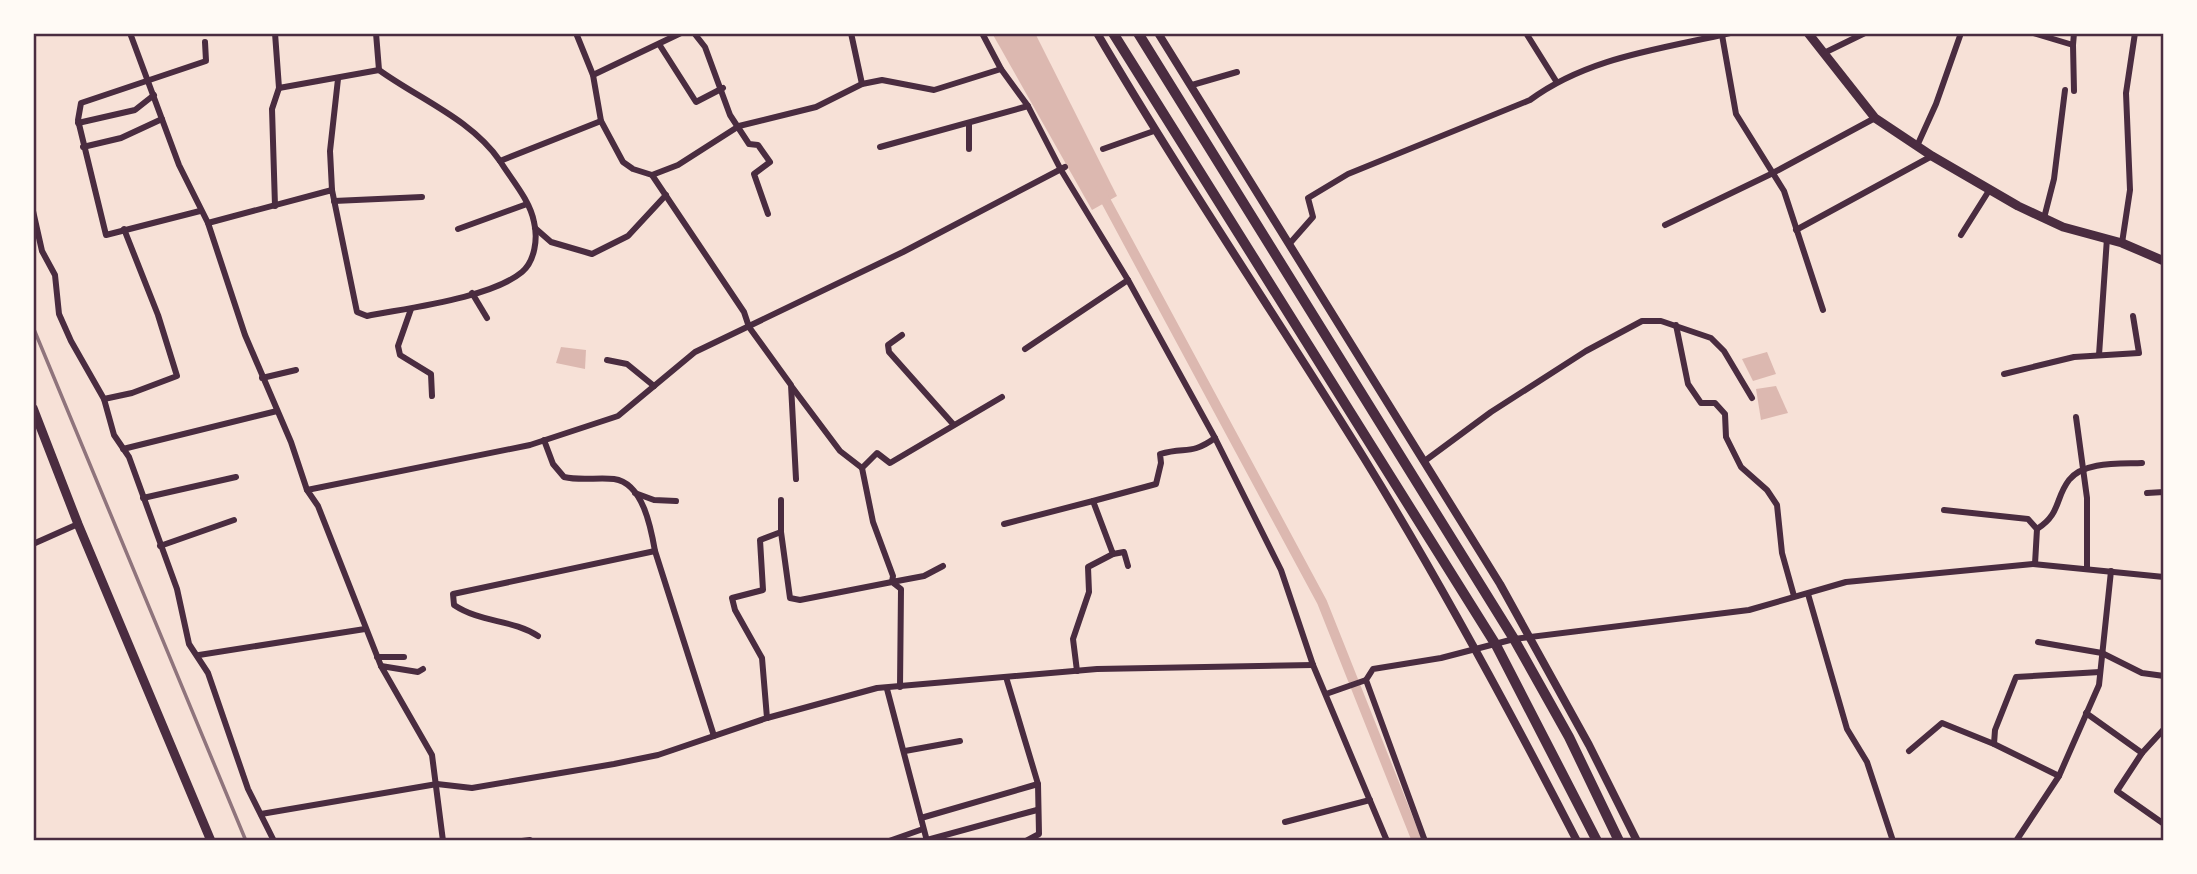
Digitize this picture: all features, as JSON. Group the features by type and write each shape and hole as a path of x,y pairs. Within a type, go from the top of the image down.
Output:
{"highway":[{"path":"1114,33 1496,645 1597,841"},
{"path":"1138,33 1514,639 1569,737 1619,841"}],"main road":[{"path":"1808,33 1875,118 1932,156 2044,218 2122,243 2164,261"},
{"path":"33,408 78,524 211,841"}],"street":[{"path":"68,33 96,33"},
{"path":"130,33 162,120 200,211 208,223 262,378 307,490 318,506 365,629 381,666 432,755 443,841"},
{"path":"275,33 279,88 272,109 275,206"},
{"path":"376,33 379,70"},
{"path":"576,33 593,75 601,121 622,162 652,175 744,312 749,327 791,386 840,451 862,468 873,522 893,576 892,582"},
{"path":"593,75 681,33"},
{"path":"694,33 705,47 723,88 730,115 749,144 758,145 770,162 754,174 768,214"},
{"path":"851,33 862,84"},
{"path":"982,33 1001,69 1028,106 1215,438 1281,570 1313,665 1387,841"},
{"path":"1097,33 1154,131 1364,459 1477,650 1577,841"},
{"path":"1158,33 1426,460 1589,745 1637,841"},
{"path":"1526,33 1556,81"},
{"path":"1291,242 1313,217 1308,198 1348,174 1530,100 1556,81 1583,68 1730,33"},
{"path":"1824,53 1865,33"},
{"path":"1917,146 1936,104 1961,33"},
{"path":"2033,33 2073,45"},
{"path":"2074,33 2074,91"},
{"path":"2122,243 2130,190 2126,93 2135,33"},
{"path":"1722,35 1736,114 1784,191 1823,310"},
{"path":"200,211 106,235 78,123 81,103 206,61 205,42"},
{"path":"659,44 696,102 723,88"},
{"path":"652,175 678,164 739,126 816,107 862,84 882,80 934,90 1001,69"},
{"path":"279,88 379,70 485,139 527,204 535,228 533,256 520,274 472,293 411,309 367,316 357,312 332,190 331,151 338,79"},
{"path":"1192,85 1237,72"},
{"path":"2044,218 2054,179 2065,90"},
{"path":"78,123 135,110 154,95"},
{"path":"880,148 1028,106"},
{"path":"1665,225 1771,174 1875,118"},
{"path":"83,147 121,138 162,120"},
{"path":"499,161 601,121"},
{"path":"969,124 970,149"},
{"path":"1103,149 1154,131"},
{"path":"1796,230 1932,156"},
{"path":"307,490 544,440 618,416 695,352 1063,168"},
{"path":"1961,235 1990,189"},
{"path":"208,223 332,190"},
{"path":"535,228 551,242 592,254 628,236 666,195"},
{"path":"334,201 422,197"},
{"path":"458,229 527,204"},
{"path":"33,211 42,251 55,275 60,314 71,341 104,398 114,436 123,449 177,589 190,644 199,655 248,789 274,841"},
{"path":"104,398 132,393 177,376 158,315 124,229"},
{"path":"2099,355 2107,238"},
{"path":"1025,349 1128,280"},
{"path":"472,293 487,318"},
{"path":"411,309 398,346 400,355 431,374 432,396"},
{"path":"2004,374 2074,357 2139,353 2133,316"},
{"path":"1426,460 1491,412 1628,326 1642,321 1676,325 1711,338 1724,351 1752,398"},
{"path":"1676,325 1691,389 1701,403 1715,403 1724,414 1726,437 1741,467 1767,490 1777,505 1782,552 1794,596"},
{"path":"902,335 888,345 889,352 953,424"},
{"path":"607,360 627,365 654,386"},
{"path":"262,378 296,370"},
{"path":"791,386 796,479"},
{"path":"862,468 874,454 890,463 1002,397"},
{"path":"123,449 277,411"},
{"path":"2076,417 2087,498 2087,569"},
{"path":"1004,524 1156,484 1161,463 1160,454 1174,450 1200,450 1215,438"},
{"path":"544,440 557,473 564,477 625,481 635,493 649,522 655,551 714,736"},
{"path":"2037,529 2054,515 2069,480 2083,470 2112,464 2142,463"},
{"path":"143,498 236,477"},
{"path":"2147,492 2164,492"},
{"path":"635,493 654,500 676,501"},
{"path":"781,500 781,532 789,592 794,600 924,576 943,566"},
{"path":"1093,501 1113,554"},
{"path":"1944,510 2028,519 2037,529 2035,564"},
{"path":"160,546 234,520"},
{"path":"33,544 78,524"},
{"path":"767,719 762,658 735,610 732,598 763,590 760,540 781,532"},
{"path":"538,636 521,625 491,621 461,610 454,605 453,594 655,551"},
{"path":"1077,671 1073,639 1089,592 1088,567 1113,554 1124,552 1128,566"},
{"path":"1425,841 1366,680 1369,671 1477,650 1514,639 1749,610 1846,582 2035,564 2164,578"},
{"path":"2016,841 2059,776 2099,685 2112,571"},
{"path":"892,582 901,589 903,598 900,687"},
{"path":"1808,594 1847,729 1867,762 1893,841"},
{"path":"199,655 365,629"},
{"path":"2038,642 2102,653 2141,673 2164,677"},
{"path":"377,657 404,657"},
{"path":"261,814 437,784 472,788 658,755 767,719 877,688 1077,671 1313,665"},
{"path":"381,666 418,672 423,670"},
{"path":"1994,744 1995,730 2016,677 2100,672"},
{"path":"1006,677 1038,784 1039,834 1026,841"},
{"path":"1326,694 1366,680"},
{"path":"887,689 927,840 1037,810"},
{"path":"2086,713 2142,753"},
{"path":"1909,751 1942,723 1994,744 2059,776"},
{"path":"2164,729 2142,753 2117,791 2164,824"},
{"path":"905,751 960,741"},
{"path":"921,818 1038,784"},
{"path":"1284,822 1370,800"},
{"path":"890,841 923,829"},
{"path":"522,841 530,840"}],"shaded area":[{"path":"992,33 1035,33 1117,196 1092,210"},
{"path":"561,347 586,350 585,369 556,363"},
{"path":"1767,352 1776,374 1753,381 1742,359"},
{"path":"1776,386 1788,413 1761,420 1756,389"}],"waterway":[{"path":"1100,190 1322,602 1417,841"}],"railway":[{"path":"33,327 246,841"}]}
